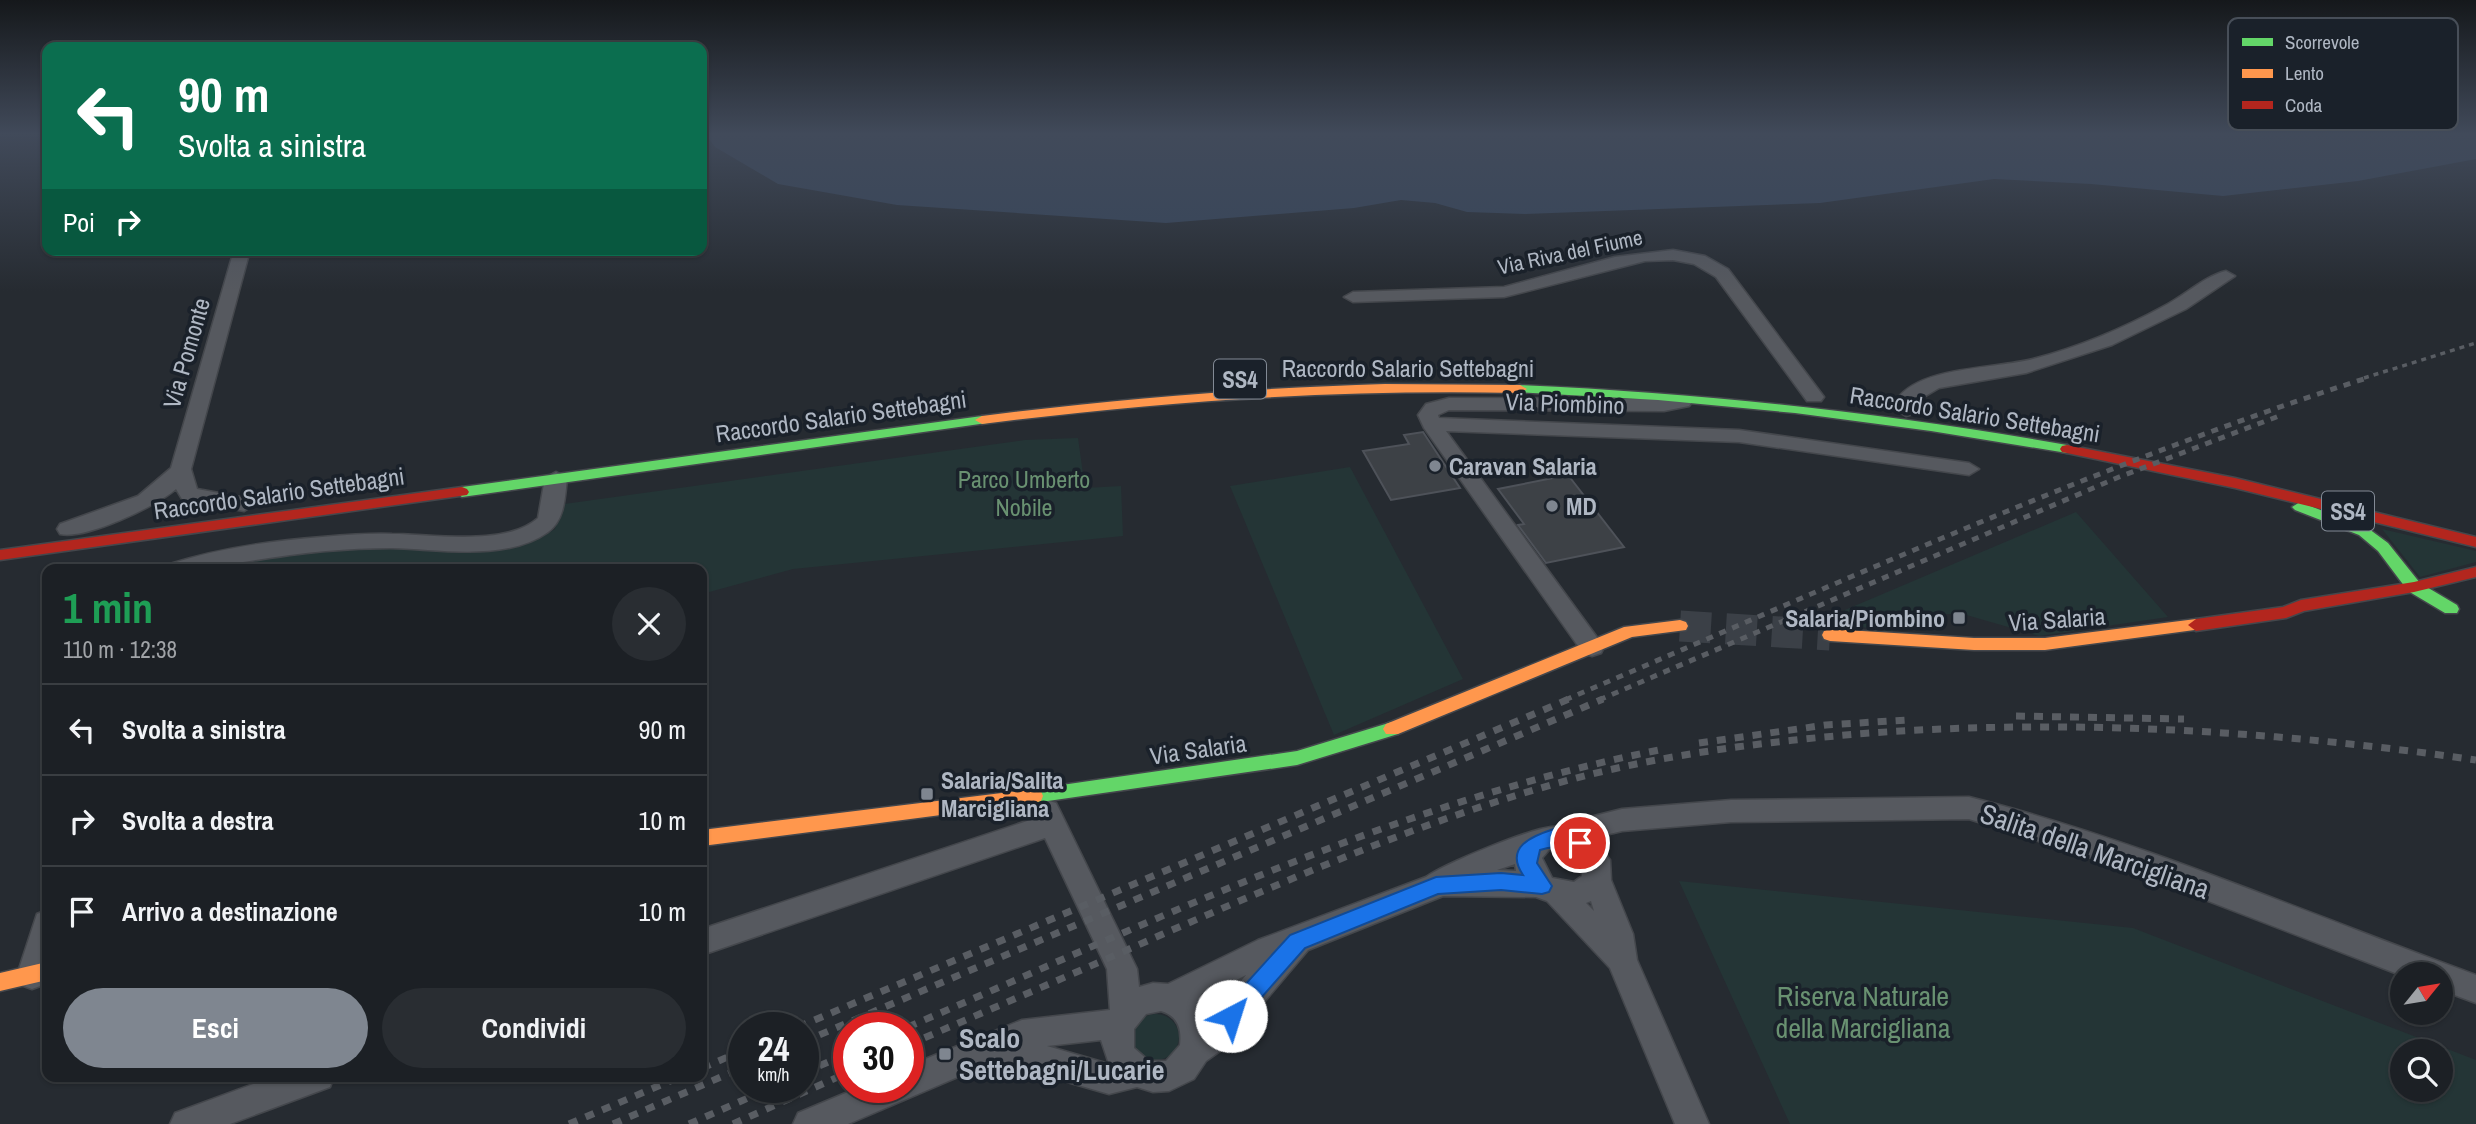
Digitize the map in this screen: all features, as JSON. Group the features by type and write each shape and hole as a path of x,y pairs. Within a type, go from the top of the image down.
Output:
{"main road":[{"name":"Raccordo Salario Settebagni","path":"350,490 1024,399 1262,377 1395,373 1577,377 1814,397 1906,410 2211,464 2476,526"},
{"name":"Raccordo Salario Settebagni","path":"0,555 1041,412 1187,397 1405,387 1562,390 1696,399 1772,405 1945,429 2218,482 2476,542"},
{"path":"2218,482 2321,513 2356,528 2383,547 2414,587 2458,610 2412,609"},
{"name":"Raccordo Salario Settebagni","path":"190,512 250,503"},
{"name":"Raccordo Salario Settebagni","path":"0,538 149,518"},
{"path":"2286,612 2301,606 2414,587 2476,572"},
{"path":"2286,612 2310,614 2386,609"},
{"name":"Via Salaria","path":"1830,635 1984,645 2045,644 2112,638 2286,612"},
{"name":"Via Salaria","path":"707,837 1040,795 1318,753 1440,712 1636,629 1680,626"},
{"path":"0,982 39,973"}],"street":[{"name":"Via Pomonte","path":"68,529 153,498 169,486 181,469 240,256"},
{"name":"Via Riva del Fiume","path":"1353,297 1503,292 1613,263 1655,257 1690,258 1709,264 1723,273 1814,397"},
{"path":"1906,410 1907,399 1920,388 2057,358 2145,324 2183,305 2226,275"},
{"path":"1592,647 1431,424 1431,411 1449,404 1664,405 1696,399"},
{"name":"Via Piombino","path":"1431,424 1749,437 1969,469"},
{"path":"181,469 183,484 190,494 250,503"},
{"path":"198,564 225,557 373,541 474,541 522,536 538,530 549,520 556,478"},
{"path":"1040,795 1122,970 1122,1018 1116,1045 1120,1056 1137,1072 1151,1076 1178,1070 1196,1050 1216,1037 1247,996 1297,942"},
{"name":"Salita della Marcigliana","path":"1580,843 1588,828 1622,820 1731,811 1969,808 2012,819 2130,859 2404,962"},
{"path":"707,940 1052,824"},
{"path":"924,1075 992,1046 1035,1033 1122,1018 1135,1005 1163,999 1269,949 1297,942 1436,886 1452,875 1554,836 1580,843 1596,860 1597,880 1618,934 1622,960 1692,1124"},
{"path":"1533,845 1527,854 1527,865 1622,960"},
{"path":"1436,886 1501,881 1582,893 1597,880"},
{"path":"39,973 42,954"},
{"path":"1122,970 1163,999 1191,1012 1198,1024 1196,1050"},
{"name":"Salita della Marcigliana","path":"2454,981 2476,989"},
{"path":"992,1046 1109,1079 1137,1072"},
{"path":"187,1124 302,1082"},
{"path":"810,1124 859,1103"}],"green space":[{"name":"Parco Umberto Nobile","path":"1078,438 1085,488 1121,486 1123,536 793,569 707,593 707,564 224,564 265,556 329,549 491,548 536,538 555,529 557,505 1025,440"},
{"path":"1350,467 1463,679 1334,735 1230,486"},
{"path":"2076,512 2168,617 2039,636 1963,614 1943,614 1908,629 1890,631 1819,621"},
{"path":"2382,529 2476,551 2476,562 2420,577"},
{"name":"Riserva Naturale della Marcigliana","path":"1679,881 2133,928 2421,1039 2390,1039 2390,1102 2453,1102 2453,1051 2476,1060 2476,1124 1790,1124"},
{"path":"1156,1014 1173,1020 1179,1037 1173,1054 1156,1060 1139,1054 1133,1037 1139,1020"}],"water":[{"path":"792,186 1940,186 1820,203 1525,214 1467,212 1435,203 1401,200 1354,208 1166,223 897,205"},
{"path":"2118,186 2309,186 2223,196"}],"building":[{"name":"Caravan Salaria","path":"1423,432 1460,488 1391,500 1363,451 1409,444 1404,435"},
{"name":"MD","path":"1568,475 1624,547 1546,563 1518,525 1524,524 1498,489"}],"tunnel":[{"path":"1680,626 1830,635"}],"railway":[{"path":"2364,378 2476,343"},
{"path":"1565,700 2064,488 2165,449 2370,377"},
{"path":"1599,700 2119,477 2279,416"},
{"path":"819,1018 1569,699"},
{"path":"819,1035 1603,699"},
{"path":"2016,716 2184,719"},
{"path":"1699,743 1826,725 1907,720"},
{"path":"924,1038 1258,893 1403,834 1551,785 1665,758 1741,746 1857,734 1935,729 2090,727 2244,734 2476,760"},
{"path":"924,1020 1185,906 1373,832 1469,799 1664,749"},
{"path":"707,1066 728,1057"},
{"path":"819,1066 833,1060"},
{"path":"613,1124 728,1074"},
{"path":"733,1124 833,1079"},
{"path":"569,1124 668,1082"},
{"path":"689,1124 737,1103"}],"traffic: fast":[{"path":"1520,389 1658,396 1795,409 2067,449"},
{"path":"462,492 982,420"},
{"path":"2300,507 2364,532 2383,547 2414,587 2451,609"},
{"path":"1034,796 1297,758 1392,729"}],"traffic: slow":[{"path":"982,420 1116,404 1250,393 1385,388 1520,389"},
{"path":"1830,635 1974,644 2045,644 2196,625"},
{"path":"1392,729 1630,631 1680,626"},
{"path":"707,837 1034,796"},
{"path":"0,982 42,972"}],"traffic: jam":[{"path":"2067,449 2235,483 2476,542"},
{"path":"0,555 462,492"},
{"path":"2196,625 2286,612 2301,606 2414,587 2476,572"}],"place":[{"name":"Caravan Salaria","path":"1435,466"},
{"name":"MD","path":"1552,506"},
{"name":"Salaria/Piombino","path":"1959,618"},
{"name":"Salaria/Salita Marcigliana","path":"927,794"},
{"name":"Scalo Settebagni/Lucarie","path":"945,1054"}],"route":[{"path":"1231,1016 1297,942 1436,886 1501,881 1542,886 1532,876 1527,865 1527,854 1533,845 1554,836 1580,843"}]}
